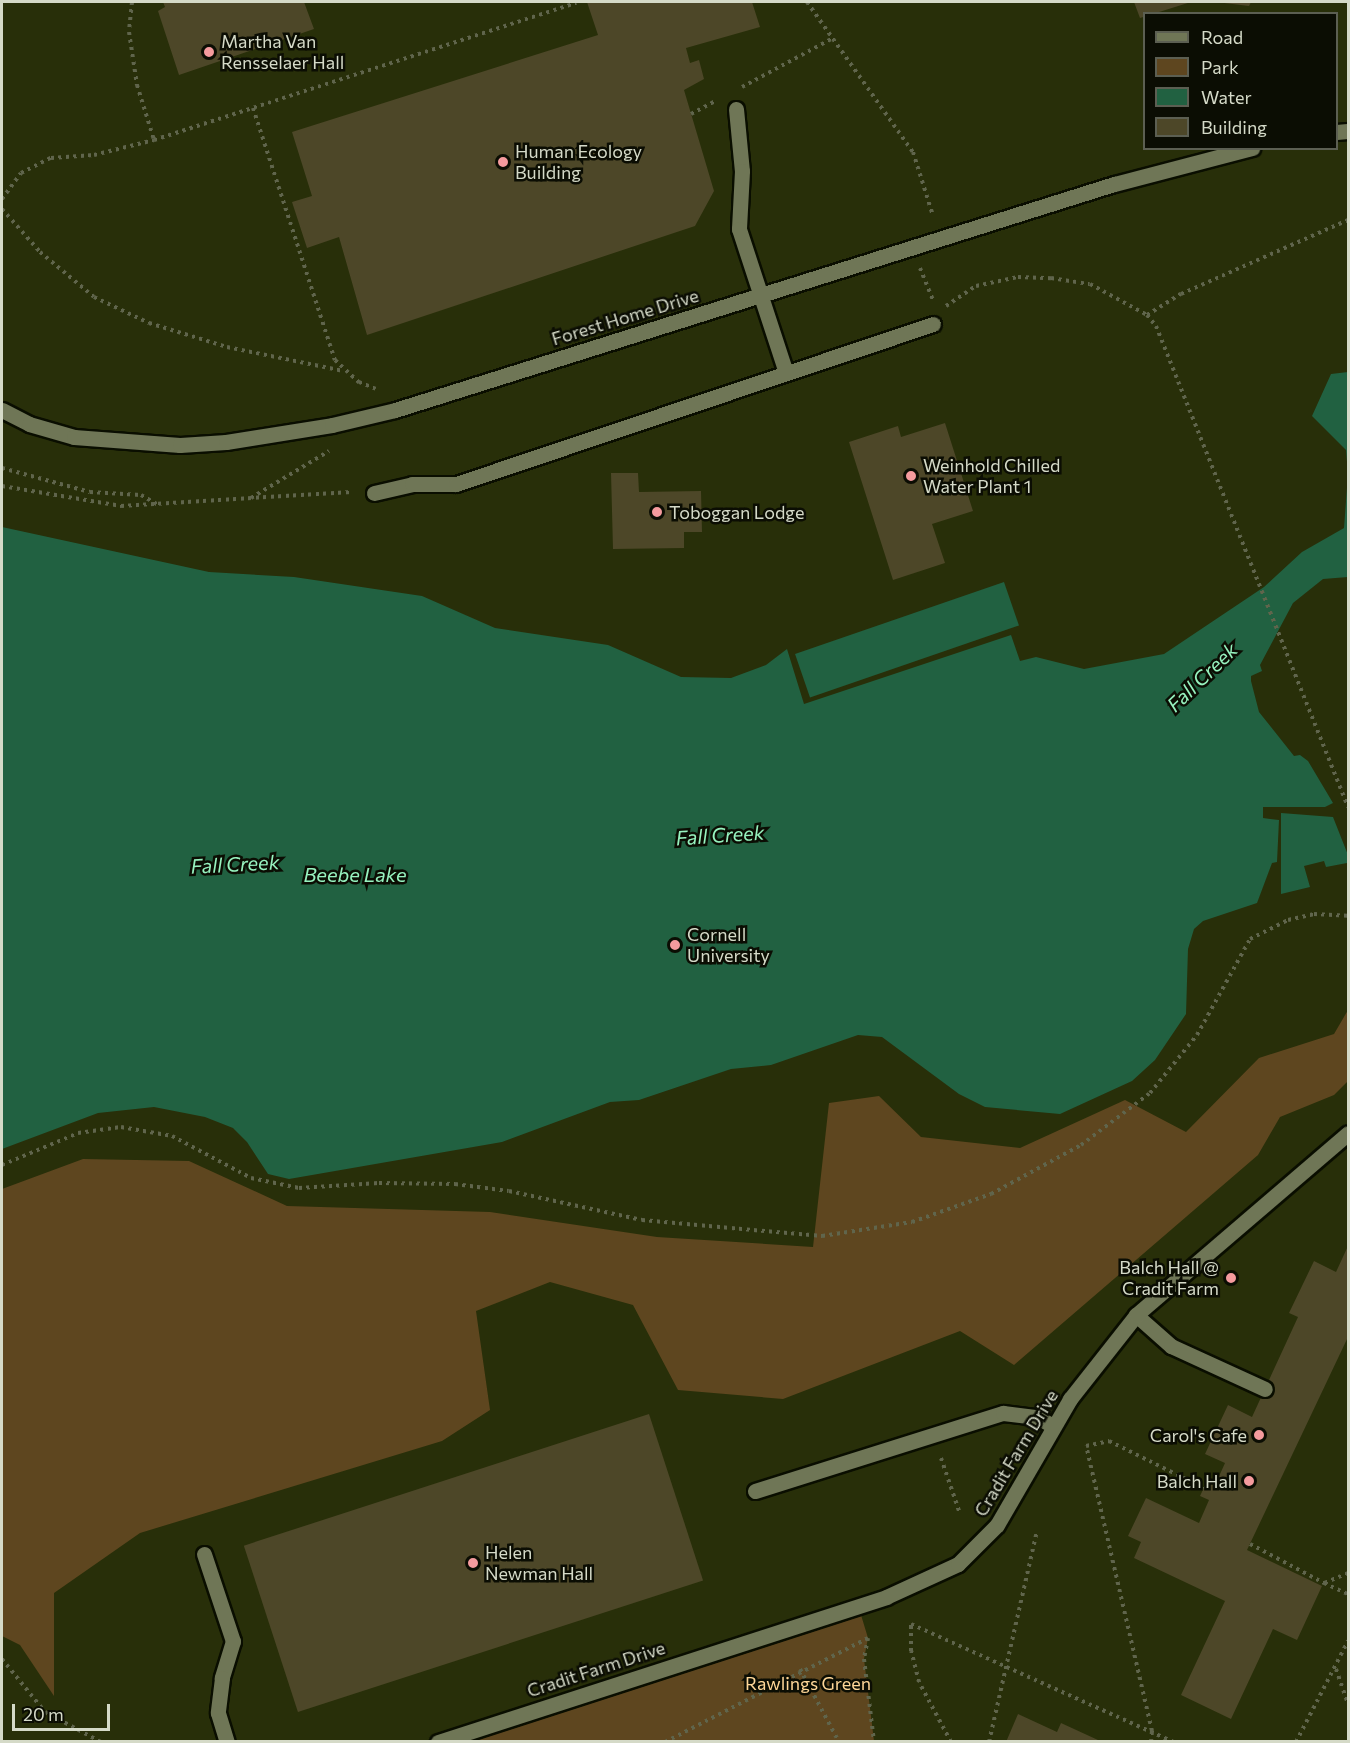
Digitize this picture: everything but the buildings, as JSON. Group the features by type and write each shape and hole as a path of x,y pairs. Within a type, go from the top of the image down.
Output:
{"street":[{"path":"736,109 742,171 739,229 786,373"},
{"name":"Forest Home Drive","path":"2,410 29,424 74,436 125,443 180,445 278,435 395,410 1114,184 1244,150"},
{"path":"374,492 412,484 456,484 933,324"},
{"name":"Cradit Farm Drive","path":"438,1742 886,1598 934,1577 970,1554 997,1525 1053,1426 1089,1373 1136,1315 1348,1133"},
{"path":"1136,1315 1171,1346 1265,1389"},
{"path":"755,1491 933,1434 1013,1413 1037,1417 1053,1426"},
{"path":"204,1554 233,1641 222,1678 218,1713 227,1742"}],"path":[{"path":"132,2 129,32 137,85 154,140"},
{"path":"807,2 913,152 934,219"},
{"path":"2,199 21,173 51,158 94,155 154,140 576,3"},
{"path":"786,64 833,38"},
{"path":"253,108 326,339 344,371"},
{"path":"2,209 40,252 94,297 149,323 227,347 344,371 385,393"},
{"path":"1147,315 1181,294 1348,220"},
{"path":"920,266 936,304"},
{"path":"941,310 976,286 1018,277 1051,278 1090,284 1147,315 1156,326 1187,398 1227,504 1306,695 1348,807"},
{"path":"248,500 335,447"},
{"path":"2,468 90,492 141,495 160,507"},
{"path":"2,486 121,506 160,507 374,492"},
{"path":"2,1165 78,1133 121,1127 172,1136 251,1178 299,1188 380,1183 455,1184 509,1191 642,1220 822,1236 912,1222 991,1194 1081,1145 1150,1093 1197,1035 1250,939 1288,920 1314,914 1348,916"},
{"path":"933,1434 959,1511"},
{"path":"1151,1742 1152,1731 1086,1446 1109,1442 1204,1488"},
{"path":"989,1742 1008,1667 1037,1531"},
{"path":"1250,1544 1348,1594"},
{"path":"1324,1583 1348,1573"},
{"path":"951,1742 919,1682 911,1651 911,1624 1173,1742"},
{"path":"665,1742 800,1669 868,1638 864,1659 874,1742"},
{"path":"1296,1742 1348,1641"},
{"path":"2,1659 45,1712 101,1742"},
{"path":"1336,1668 1348,1704"},
{"path":"800,1669 839,1742"}],"shaded area":[{"name":"Cornell University","path":"2,2 1348,2 1348,1741 2,1741"}],"green space":[{"path":"1348,1010 1348,1081 1334,1095 1280,1117 1258,1155 1014,1365 960,1331 783,1399 678,1390 633,1305 550,1282 476,1311 490,1410 442,1441 140,1533 54,1593 54,1696 20,1645 2,1636 2,1189 83,1159 189,1161 287,1206 490,1212 657,1237 813,1247 829,1103 879,1096 921,1137 1020,1148 1125,1100 1186,1132 1259,1058 1334,1034"},
{"name":"Rawlings Green","path":"858,1605 868,1638 864,1659 874,1741 438,1742"}],"water":[{"path":"1348,372 1348,474 1346,450 1312,416 1331,374"},
{"name":"Beebe Lake","path":"1348,474 1348,577 1323,579 1293,603 1260,665 1262,671 1251,676 1259,712 1294,756 1300,755 1308,761 1333,803 1325,807 1263,807 1263,818 1279,820 1277,862 1272,863 1257,903 1203,921 1194,929 1188,949 1186,1014 1155,1060 1132,1081 1060,1114 985,1107 959,1094 882,1037 858,1035 771,1065 731,1069 639,1100 610,1102 502,1142 289,1179 268,1174 247,1142 233,1128 205,1117 154,1107 98,1113 2,1149 2,527 209,572 294,577 422,596 495,628 608,645 681,677 731,678 766,665 787,649 804,704 1011,635 1020,661 1036,657 1084,669 1164,654 1264,587 1302,552 1344,528"},
{"path":"1004,582 1019,625 810,697 795,654"},
{"path":"1281,813 1333,817 1348,855 1347,863 1326,867 1324,861 1304,866 1310,887 1281,894"}],"place":[{"name":"Martha Van Rensselaer Hall","path":"209,52"},
{"name":"Human Ecology Building","path":"503,162"},
{"name":"Weinhold Chilled Water Plant 1","path":"911,476"},
{"name":"Toboggan Lodge","path":"657,512"},
{"name":"Cornell University","path":"675,945"},
{"name":"Balch Hall @ Cradit Farm","path":"1231,1278"},
{"name":"Carol's Cafe","path":"1259,1435"},
{"name":"Balch Hall","path":"1249,1481"},
{"name":"Helen Newman Hall","path":"473,1563"}],"water label":[{"name":"Fall Creek","path":"1202,677"},
{"name":"Fall Creek","path":"720,835"},
{"name":"Fall Creek","path":"235,864"}]}
